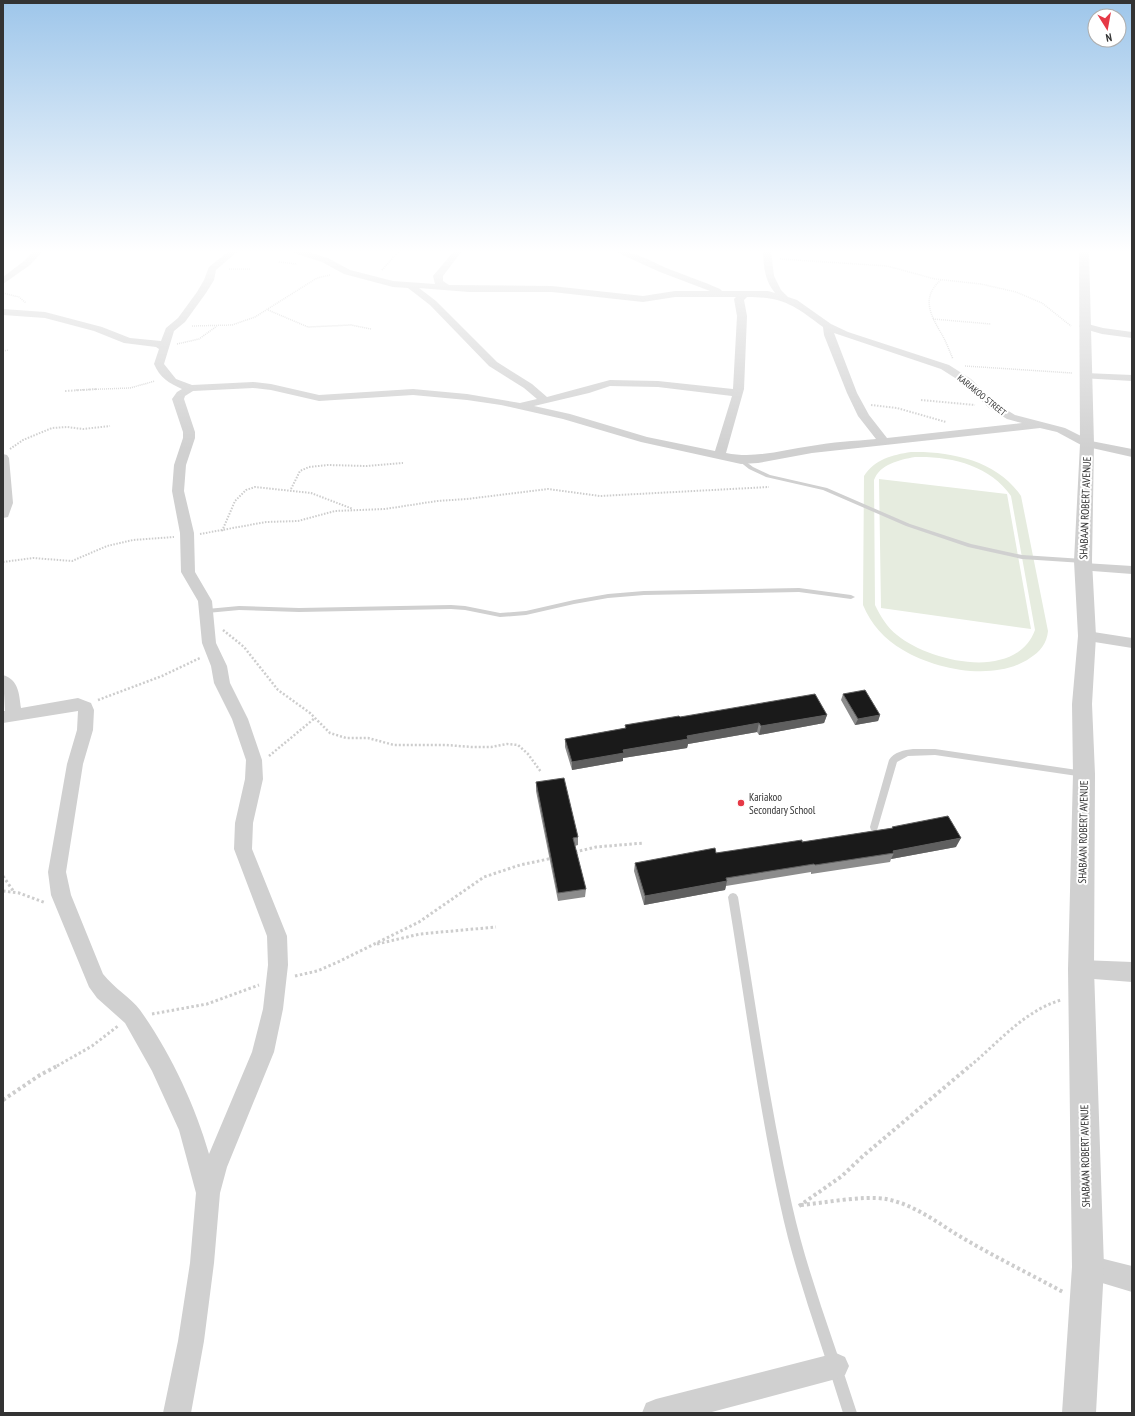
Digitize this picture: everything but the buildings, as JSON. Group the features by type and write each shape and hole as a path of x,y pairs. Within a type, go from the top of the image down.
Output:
{"street":[{"path":"48,317 86,326 128,341 159,344 165,348"},
{"path":"184,317 172,328 167,337 165,348 159,364 162,370 172,381 184,387 191,388 253,385 271,387 319,398 422,392 468,397 518,405 566,416 645,440 741,460 758,459 812,449 1039,425"},
{"path":"447,317 493,364 528,386 546,401"},
{"path":"719,456 738,393 742,349 742,317"},
{"name":"KARIAKOO STREET","path":"816,317 828,326 844,334 928,360 945,367 960,376 993,406 1010,417 1061,430 1087,444 1132,453"},
{"name":"SHABAAN ROBERT AVENUE","path":"1079,1413 1088,1267 1080,969 1084,774 1082,704 1087,636 1083,564 1087,444 1084,375 1084,317"},
{"path":"828,326 829,335 858,404 864,416 884,442"},
{"path":"1084,332 1102,331 1132,335"},
{"path":"1084,375 1132,378"},
{"path":"518,405 546,401 589,390 597,385 611,383 656,384 738,393"},
{"path":"177,1413 191,1341 202,1263 208,1193 215,1167 263,1052 272,1009 278,965 276,936 243,849 244,823 251,796 255,768 254,760 240,719 222,683 219,666 209,643 208,615 205,601 188,572 188,535 178,491 180,465 189,438 189,432 178,399 181,394 191,388"},
{"path":"993,406 1009,428"},
{"path":"3,514 7,503 5,455"},
{"path":"1083,564 1132,570"},
{"path":"1087,636 1132,643"},
{"path":"3,681 10,687 8,717 78,704 82,705 86,710 85,730 75,764 57,872 61,895 96,980 104,991 134,1018 160,1063 190,1129 208,1193"},
{"path":"1080,969 1132,972"},
{"path":"1088,1267 1132,1279"},
{"path":"656,1413 836,1366"}],"lane":[{"path":"741,460 751,468 768,476 825,488 932,535 970,546 1022,557 1083,564"},
{"path":"208,615 239,608 299,610 451,607 466,608 500,615 526,613 601,597 644,593 799,590 851,597"},
{"path":"874,826 893,760 900,754 913,751 935,752 1084,774"},
{"path":"733,897 774,1143 788,1213 810,1291 836,1366 850,1413"}],"path":[{"path":"172,328 236,324 255,317"},
{"path":"285,317 306,326 333,327 351,325 371,329"},
{"path":"1062,317 1084,332"},
{"path":"933,319 991,324"},
{"path":"928,360 956,364 942,333 933,319"},
{"path":"165,348 200,339 218,326"},
{"path":"3,351 9,350"},
{"path":"962,365 1084,375"},
{"path":"65,391 130,388 150,382 172,381"},
{"path":"921,400 993,406"},
{"path":"858,404 897,408 977,432"},
{"path":"5,455 23,440 52,428 67,427 83,429 110,426"},
{"path":"291,490 300,471 309,467 328,465 366,466 404,463"},
{"path":"3,562 33,558 72,562 83,555 107,546 133,540 222,531 266,522 298,520 335,512 385,509 437,501 467,499 548,489 600,496 761,488 792,482"},
{"path":"222,531 235,501 246,490 256,487 311,493 356,510"},
{"path":"208,615 244,647 278,690 315,718 330,733 346,738 368,738 386,744 427,746 446,745 472,748 507,744 518,745 528,754 541,772"},
{"path":"82,705 162,676 213,652"},
{"path":"255,768 315,718"},
{"path":"573,853 596,846 644,843"},
{"path":"3,1100 40,1075 92,1046 106,1034 134,1018 174,1009 196,1007 247,987 317,971 419,922 484,877 520,865 558,857"},
{"path":"3,876 14,892"},
{"path":"3,890 14,892 67,910"},
{"path":"372,945 420,934 496,927"},
{"path":"788,1213 840,1177 864,1154 991,1048 1020,1020 1047,1003 1081,996"},
{"path":"801,1205 863,1199 885,1199 902,1204 931,1217 956,1234 1086,1305"}],"shaded area":[{"path":"926,452 957,456 972,460 987,466 1000,474 1021,496 1048,631 1042,647 1030,658 1016,665 1000,670 984,671 949,668 917,657 896,646 874,625 863,605 864,476 868,470 884,459 904,453","holes":["915,457 942,458 968,464 981,470 1002,485 1011,496 1035,630 1025,646 1010,657 992,662 971,662 950,659 930,653 912,645 893,632 884,622 875,605 874,480 885,466"]},
{"path":"879,479 1007,494 1031,629 881,608"}],"place":[{"name":"Kariakoo Secondary School","path":"741,803"}]}
